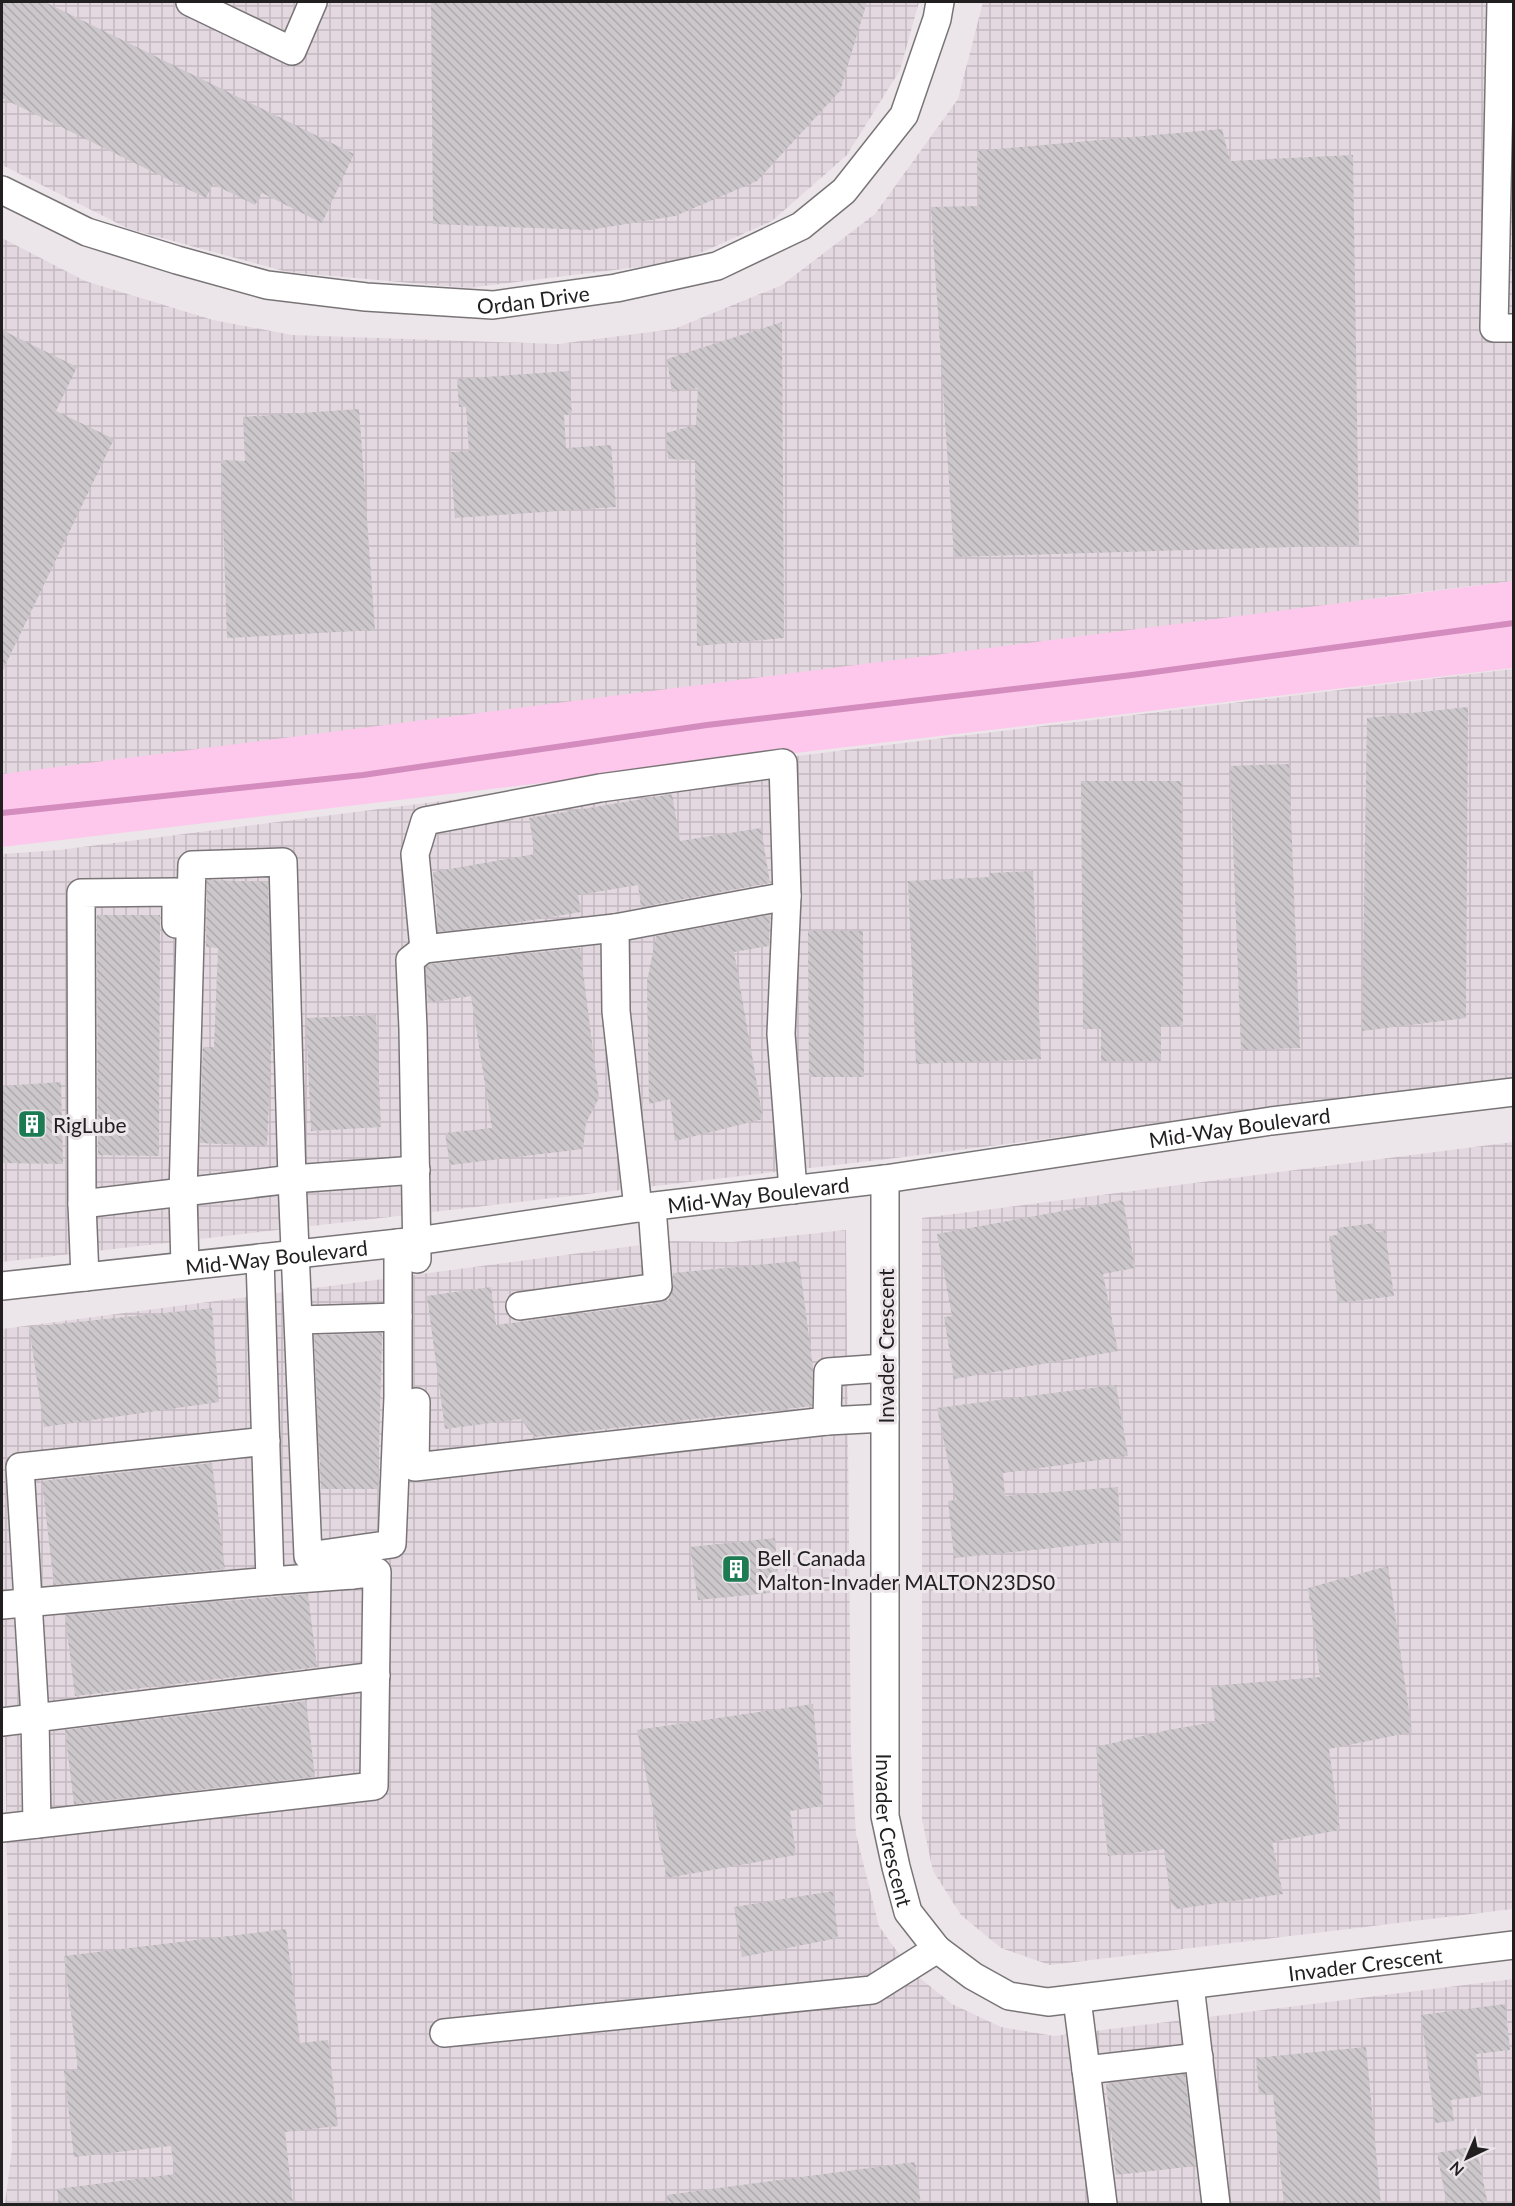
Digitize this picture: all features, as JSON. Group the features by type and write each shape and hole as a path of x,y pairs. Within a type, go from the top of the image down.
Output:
{"street":[{"path":"190,2 292,51 313,2"},
{"name":"Ordan Drive","path":"2,190 87,232 267,285 366,297 493,305 616,288 717,266 801,226 844,192 904,115 937,19 940,2"},
{"path":"1501,2 1494,328 1514,328"},
{"path":"424,949 415,854 424,821 600,788 783,764 788,896 781,1034 793,1190"},
{"path":"179,1194 192,865 283,862 292,1179 308,1556"},
{"path":"85,1277 82,1204 81,893 176,892 179,1194 185,1266"},
{"path":"15,1603 270,1570 351,1563 392,1544 398,1397 398,1317 416,1170 410,960 424,949 615,928 788,896"},
{"path":"520,1306 658,1287 616,1011 615,928"},
{"name":"Mid-Way Boulevard","path":"2,1286 408,1242 645,1208 885,1179 1271,1121 1514,1092"},
{"path":"82,1204 292,1179 416,1170"},
{"name":"Invader Crescent","path":"885,1179 885,1816 908,1912 937,1949 973,1976 1009,1996 1048,2002 1514,1944"},
{"path":"408,1242 415,1467 827,1421 885,1418"},
{"path":"260,1258 270,1570"},
{"path":"298,1320 398,1317"},
{"path":"827,1421 828,1372 885,1368"},
{"path":"37,1824 35,1718 15,1603 20,1467 266,1441"},
{"path":"2,1828 374,1786 377,1572 351,1563 308,1556 270,1570"},
{"path":"2,1722 376,1676"},
{"path":"444,2032 872,1990 937,1949"},
{"path":"1190,1985 1216,2205"},
{"path":"1077,1999 1103,2205"},
{"path":"1086,2070 1199,2057"}],"shaded area":[{"path":"2,2 919,2 900,70 847,155 772,221 680,262 468,288 287,272 129,229 2,165"},
{"path":"983,2 1513,2 1513,581 1398,595 838,679 2,778 2,238 85,281 213,320 292,335 558,344 674,329 782,285 875,214 958,99"},
{"path":"1513,581 1513,668 2,847 2,774"},
{"path":"1513,669 1513,1079 896,1158 2,1262 2,854 59,850 706,767"},
{"path":"1513,1142 1513,1909 1050,1965 1001,1948 961,1915 933,1871 922,1820 922,1218"},
{"path":"846,1230 851,1751 856,1834 879,1926 910,1970 952,2004 1001,2027 1054,2036 1513,1979 1513,2204 5,2204 12,2149 2,1568 2,1329 672,1241 733,1242"}],"building":[{"path":"2,2 45,2 354,154 322,223 262,193 255,205 213,184 206,198 2,98"},
{"path":"431,2 867,2 840,91 757,181 675,216 589,230 433,224"},
{"path":"1222,129 1230,161 1353,155 1359,545 954,557 931,207 979,206 977,151"},
{"path":"782,322 784,638 697,646 695,460 668,459 666,433 696,425 698,388 672,392 667,359"},
{"path":"2,330 77,367 56,411 114,439 2,672"},
{"path":"569,371 572,415 564,415 566,448 611,445 616,507 455,518 450,452 469,451 466,407 459,407 457,379"},
{"path":"359,409 375,630 227,638 221,460 245,461 243,417"},
{"path":"1468,707 1466,1018 1362,1031 1367,718"},
{"path":"1289,764 1300,1048 1241,1050 1230,766"},
{"path":"1081,781 1182,781 1183,1026 1161,1026 1161,1061 1101,1061 1101,1029 1083,1029"},
{"path":"672,794 680,841 761,828 770,883 641,907 638,885 578,895 581,912 439,932 433,872 535,854 529,818"},
{"path":"1033,871 1041,1059 916,1064 908,881 990,877 990,873"},
{"path":"207,880 268,882 272,1031 267,1146 200,1143 203,1047 214,1047 218,948 206,947"},
{"path":"97,915 160,915 159,1156 98,1155"},
{"path":"770,915 769,946 734,952 763,1119 675,1141 670,1099 649,1104 647,982 656,936"},
{"path":"808,931 863,931 864,1077 809,1077"},
{"path":"580,948 599,1098 586,1123 583,1149 450,1165 445,1133 492,1128 471,996 428,1003 426,967 430,964"},
{"path":"376,1015 381,1127 311,1131 306,1018"},
{"name":"RigLube","path":"61,1082 63,1164 2,1163 2,1086"},
{"path":"1123,1200 1135,1268 1103,1274 1118,1351 954,1379 944,1317 952,1316 937,1234"},
{"path":"1375,1223 1376,1232 1385,1231 1394,1296 1338,1303 1329,1236 1337,1235 1337,1228"},
{"path":"799,1261 813,1367 812,1406 534,1437 521,1419 445,1429 427,1296 491,1287 496,1325 667,1302 672,1293 673,1273"},
{"path":"212,1308 219,1402 44,1427 29,1327"},
{"path":"382,1333 378,1489 321,1489 314,1335"},
{"path":"1116,1385 1128,1456 1003,1473 1005,1496 1118,1487 1121,1541 954,1558 948,1501 956,1500 937,1408"},
{"path":"212,1463 225,1569 54,1585 42,1481"},
{"name":"Bell Canada Malton-Invader MALTON23DS0","path":"775,1538 779,1592 698,1600 690,1547"},
{"path":"1388,1566 1412,1732 1329,1749 1340,1830 1272,1842 1283,1894 1177,1909 1171,1903 1164,1849 1108,1856 1096,1747 1168,1730 1215,1722 1211,1686 1320,1677 1308,1588"},
{"path":"308,1594 317,1667 75,1696 65,1615"},
{"path":"306,1701 315,1777 74,1804 65,1730"},
{"path":"813,1704 823,1806 790,1811 796,1855 667,1878 637,1730"},
{"path":"833,1891 838,1938 742,1957 734,1907"},
{"path":"286,1929 300,2043 328,2040 338,2126 285,2132 293,2205 59,2205 57,2189 175,2174 171,2146 74,2157 64,2071 78,2070 64,1956"},
{"path":"1505,2004 1510,2050 1476,2054 1482,2096 1451,2100 1454,2121 1435,2123 1421,2015"},
{"path":"1366,2047 1381,2205 1284,2205 1273,2094 1259,2095 1256,2058"},
{"path":"1185,2074 1196,2166 1116,2175 1106,2084"},
{"path":"1476,2146 1488,2205 1447,2205 1437,2153"},
{"path":"915,2162 921,2205 668,2205 667,2195"}],"waterway":[{"path":"2,813 363,775 707,725 1132,675 1514,623"}],"place":[{"name":"RigLube","path":"32,1124"},
{"name":"Bell Canada Malton-Invader MALTON23DS0","path":"736,1569"}]}
